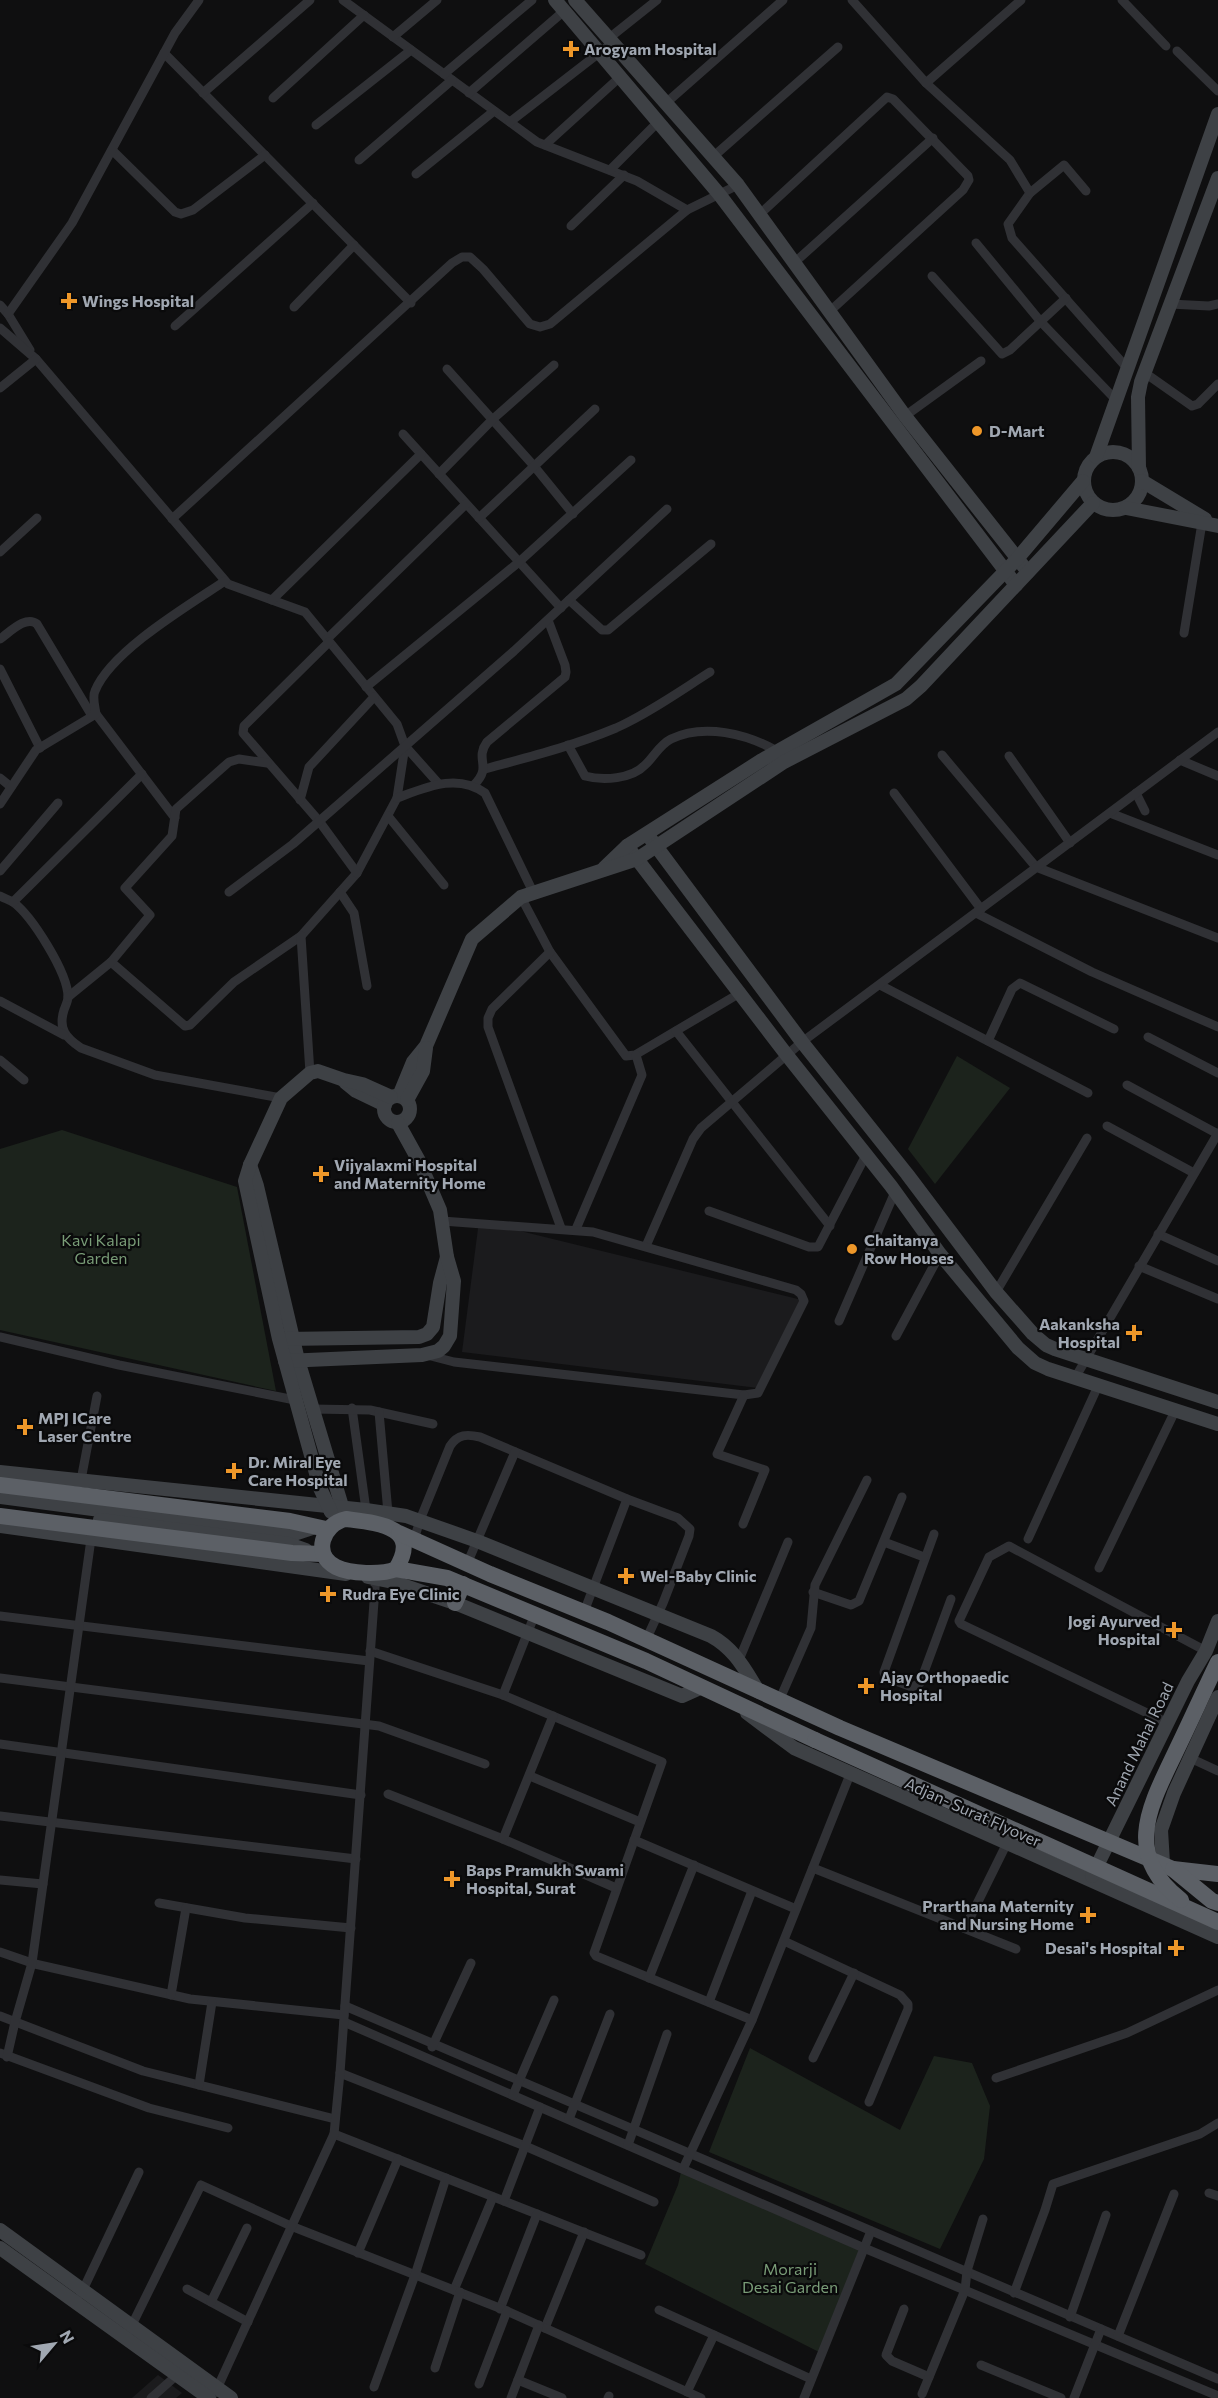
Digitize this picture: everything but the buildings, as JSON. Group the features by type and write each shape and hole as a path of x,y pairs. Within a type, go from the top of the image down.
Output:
{"highway":[{"path":"0,1485 290,1521 332,1519 370,1522 393,1528 404,1539 404,1550 396,1569 376,1576 337,1568 320,1554 292,1553 0,1516"},
{"path":"320,1554 332,1519"},
{"path":"399,1533 467,1564 584,1612 779,1701 1168,1866 1215,1902"},
{"name":"Adjan- Surat Flyover","path":"396,1569 447,1578 535,1614 1218,1922"},
{"path":"455,1603 463,1584"},
{"path":"1196,1912 1167,1890 1154,1869 1147,1851 1147,1815 1212,1656"},
{"path":"1168,1866 1218,1874"}],"street":[{"path":"8,314 72,223 175,33 199,0"},
{"path":"203,93 310,0"},
{"path":"343,0 537,142 638,181 687,210"},
{"path":"393,37 437,0"},
{"path":"359,160 532,0"},
{"path":"575,0 738,185 905,416 1028,572"},
{"path":"510,122 599,52 657,0"},
{"path":"666,103 783,0"},
{"path":"852,0 926,83 1010,160 1030,193"},
{"path":"926,83 1021,0"},
{"path":"1122,0 1166,46"},
{"path":"469,93 560,5 719,194 1016,585"},
{"path":"273,98 364,15"},
{"path":"714,156 838,47"},
{"path":"316,125 411,50"},
{"path":"1177,51 1218,91"},
{"path":"164,53 411,303"},
{"path":"545,145 620,77"},
{"path":"759,214 887,97 893,99 933,138 968,176 967,185 829,312"},
{"path":"416,174 494,111"},
{"path":"1211,524 1126,508 1113,511 1104,510 1093,503 1085,490 1083,481 1085,472 1096,457 1218,114"},
{"path":"610,170 658,122"},
{"path":"794,263 933,138"},
{"path":"112,150 175,212 181,214 194,210 265,155"},
{"path":"1086,192 1064,165 1030,193 1008,224 1009,231 1021,248 1127,368"},
{"path":"571,226 624,176"},
{"path":"1126,508 1138,497 1141,475 1138,397 1144,373 1218,178"},
{"path":"172,519 411,303 452,263 462,257 470,257 530,324 540,327 550,324 687,210 738,185"},
{"path":"175,326 313,203"},
{"path":"976,243 1041,322 1116,400"},
{"path":"294,307 354,245"},
{"path":"932,276 1002,354 1010,350 1066,298"},
{"path":"1170,304 1209,306 1218,304"},
{"path":"0,305 36,359 225,581 305,612 397,724 405,746 438,783"},
{"path":"0,328 36,359"},
{"path":"0,388 36,359"},
{"path":"905,416 981,361"},
{"path":"439,474 493,418 554,365"},
{"path":"447,369 493,418 573,514"},
{"path":"1144,373 1192,406 1198,404 1218,384"},
{"path":"479,518 595,409"},
{"path":"403,434 561,608"},
{"path":"1096,457 1115,452 1133,460 1141,475 1211,524"},
{"path":"272,600 421,454"},
{"path":"366,687 519,562 631,460"},
{"path":"603,869 627,846 777,751 896,684 1017,559 1083,481"},
{"path":"292,1361 424,1355 438,1351 450,1336 454,1281 447,1257 440,1210 432,1188 398,1123 386,1117 413,1062 426,1046 472,939 528,896 637,859 784,762 914,693 1093,503"},
{"path":"357,873 319,821 245,738 244,726 466,504"},
{"path":"229,892 293,844 548,620 667,509"},
{"path":"0,552 38,518"},
{"path":"1184,633 1211,524"},
{"path":"569,600 602,630 608,630 711,544"},
{"path":"94,715 94,692 112,666 152,631 225,581"},
{"path":"474,785 484,769 481,757 482,748 487,742 565,677 566,672 548,620"},
{"path":"0,639 28,621 37,624 94,715 175,818"},
{"path":"0,669 40,748"},
{"path":"484,769 568,746 618,727 710,672"},
{"path":"300,800 309,767 374,697"},
{"path":"0,804 31,756 94,715"},
{"path":"568,746 585,776 620,778 645,766 657,750 671,739 699,732 739,735 761,742 777,751"},
{"path":"646,1246 693,1139 701,1128 786,1054 1218,732"},
{"path":"111,962 185,1026 190,1025 234,982 300,936 357,873 397,798 405,746"},
{"path":"942,755 1036,867 1218,938"},
{"path":"1009,756 1070,843"},
{"path":"68,997 111,962 150,915 125,888 172,836 176,809 229,762 239,759 267,763"},
{"path":"1180,760 1218,776"},
{"path":"13,902 142,774"},
{"path":"0,778 11,787"},
{"path":"397,798 438,783 474,785 485,794 550,952 621,1052 631,1057 636,1055 740,993"},
{"path":"1136,793 1145,811"},
{"path":"894,794 979,911 1092,972 1218,1028"},
{"path":"0,871 58,802"},
{"path":"1110,813 1218,855"},
{"path":"388,816 444,885"},
{"path":"647,834 802,1042 907,1174 996,1292 1033,1334 1046,1345 1084,1359 1218,1402"},
{"path":"627,846 895,1192 940,1254 1018,1348 1035,1363 1098,1386 1218,1424"},
{"path":"340,892 354,913 368,986"},
{"path":"0,896 13,902 34,925 61,972 68,997 62,1016 64,1035"},
{"path":"300,936 310,1073"},
{"path":"550,952 492,1009 488,1018 488,1027 561,1228"},
{"path":"988,1041 1012,988 1020,983 1027,984 1114,1029"},
{"path":"880,985 1088,1093"},
{"path":"0,1001 64,1035 81,1048 155,1075 281,1098"},
{"path":"676,1031 830,1226"},
{"path":"1148,1037 1218,1073"},
{"path":"576,1229 642,1075 636,1055"},
{"path":"0,1060 24,1080"},
{"path":"332,1519 312,1409 292,1361 279,1339 246,1188 250,1165 281,1098 310,1073 318,1071 362,1084 410,1107 409,1116 398,1123"},
{"path":"1075,1378 1084,1359 1218,1134 1127,1085"},
{"path":"1107,1126 1194,1173"},
{"path":"996,1292 1087,1138"},
{"path":"709,1212 814,1248 822,1242 866,1155"},
{"path":"250,1165 294,1339 292,1361 295,1400 320,1488 332,1519"},
{"path":"839,1321 895,1192"},
{"path":"424,1355 454,1362 744,1395 760,1391 804,1301 796,1290 604,1234 576,1229 442,1221"},
{"path":"1158,1234 1218,1261"},
{"path":"896,1336 940,1254"},
{"path":"279,1339 418,1337 428,1334 433,1327 447,1257"},
{"path":"1139,1266 1218,1299"},
{"path":"0,1337 119,1365 295,1400"},
{"path":"1029,1539 1098,1386"},
{"path":"742,1524 765,1470 717,1454 744,1395"},
{"path":"81,1480 97,1396"},
{"path":"312,1409 352,1408 433,1424"},
{"path":"352,1408 366,1510"},
{"path":"1099,1568 1175,1411"},
{"path":"379,1412 388,1513"},
{"path":"414,1540 420,1520 454,1440 465,1435 472,1435 678,1518 690,1529 685,1548 646,1640"},
{"path":"467,1564 515,1452"},
{"path":"0,1472 81,1480 332,1519"},
{"path":"779,1701 811,1628 813,1592 867,1480"},
{"path":"0,1497 291,1534 366,1510 420,1520 477,1540 711,1636 726,1644 759,1692"},
{"path":"813,1592 851,1605 856,1604 902,1497"},
{"path":"584,1612 627,1499"},
{"path":"0,1508 289,1544 320,1554"},
{"path":"0,1526 376,1576 455,1603 682,1695 702,1688"},
{"path":"934,1533 884,1672 885,1677 912,1687 920,1683 951,1599"},
{"path":"91,1539 32,1963 4,2055 150,2108 228,2128"},
{"path":"739,1660 788,1542"},
{"path":"884,1542 924,1557"},
{"path":"1168,1724 960,1624 959,1621 989,1557 1009,1546 1212,1656"},
{"path":"213,2395 334,2134 376,1576"},
{"path":"503,1695 535,1614"},
{"path":"0,1616 369,1661"},
{"name":"Anand Mahal Road","path":"1089,1881 1168,1724 1212,1656 1218,1622"},
{"path":"370,1651 503,1695 662,1762 594,1953 596,1956 752,2020"},
{"path":"0,1678 379,1726 485,1764"},
{"path":"1151,1907 1168,1866 1161,1830 1218,1697"},
{"path":"729,1700 794,1748 1218,1937"},
{"path":"503,1839 554,1716"},
{"path":"0,1744 361,1795"},
{"path":"1190,1758 1218,1771"},
{"path":"682,2169 752,2020 851,1772"},
{"path":"530,1776 640,1822"},
{"path":"388,1794 503,1839 616,1888"},
{"path":"0,1816 356,1859"},
{"path":"634,1840 796,1909"},
{"path":"965,1928 1006,1843"},
{"path":"650,1978 694,1865"},
{"path":"813,1868 1016,1949"},
{"path":"0,1880 43,1884"},
{"path":"709,2002 752,1891"},
{"path":"159,1903 245,1918 351,1928"},
{"path":"171,1995 186,1908"},
{"path":"784,1941 900,1995 908,2004 908,2009 869,2103"},
{"path":"0,1952 32,1963 171,1995 212,2002 344,2015 433,2044 1218,2379"},
{"path":"427,2057 471,1963"},
{"path":"813,2058 854,1973"},
{"path":"996,2078 1127,2033 1218,1990"},
{"path":"513,2095 554,2000"},
{"path":"199,2085 212,2002"},
{"path":"569,2120 610,2014"},
{"path":"344,2015 427,2057 569,2120 864,2248 1218,2397"},
{"path":"0,2016 132,2068 335,2119"},
{"path":"628,2145 667,2034"},
{"path":"340,2073 525,2146 654,2202"},
{"path":"504,2201 540,2107"},
{"path":"1014,2293 1053,2184 1103,2169 1200,2134 1218,2123"},
{"path":"334,2134 641,2255"},
{"path":"358,2253 398,2159"},
{"path":"80,2297 140,2172"},
{"path":"374,2386 415,2275 446,2178"},
{"path":"128,2332 201,2185 291,2226 542,2326 701,2398"},
{"path":"1118,2336 1174,2194"},
{"path":"435,2367 458,2291 493,2197"},
{"path":"479,2384 537,2214"},
{"path":"1070,2317 1106,2215"},
{"path":"922,2394 965,2290 967,2271 983,2219"},
{"path":"211,2302 247,2228"},
{"path":"0,2230 80,2297 213,2395"},
{"path":"804,2398 871,2231"},
{"path":"511,2398 584,2232"},
{"path":"0,2248 80,2297"},
{"path":"187,2289 248,2322"},
{"path":"904,2309 886,2355 892,2361 929,2376"},
{"path":"659,2310 811,2379"},
{"path":"1074,2398 1101,2330"},
{"path":"128,2332 177,2375 213,2395 231,2398"},
{"path":"687,2392 714,2335"},
{"path":"981,2365 1061,2398"},
{"path":"151,2398 177,2375"},
{"path":"518,2380 562,2398"}],"shaded area":[{"path":"479,1221 806,1301 758,1388 462,1352"},
{"path":"158,2375 182,2393 176,2398 132,2398"}],"green space":[{"path":"957,1056 1010,1088 935,1184 908,1149"},
{"name":"Kavi Kalapi Garden","path":"62,1130 237,1187 276,1391 0,1330 0,1149"},
{"path":"750,2048 900,2130 934,2056 972,2063 990,2106 984,2159 940,2249 709,2152"},
{"name":"Morarji Desai Garden","path":"681,2172 859,2250 819,2352 645,2264 678,2185"}],"place":[{"name":"Arogyam Hospital","path":"571,49"},
{"name":"Wings Hospital","path":"69,301"},
{"name":"D-Mart","path":"977,431"},
{"name":"Vijyalaxmi Hospital and Maternity Home","path":"321,1174"},
{"name":"Chaitanya Row Houses","path":"852,1249"},
{"name":"Aakanksha Hospital","path":"1134,1333"},
{"name":"MPJ ICare Laser Centre","path":"25,1427"},
{"name":"Dr. Miral Eye Care Hospital","path":"234,1471"},
{"name":"Wel-Baby Clinic","path":"626,1576"},
{"name":"Rudra Eye Clinic","path":"328,1594"},
{"name":"Jogi Ayurved Hospital","path":"1174,1630"},
{"name":"Ajay Orthopaedic Hospital","path":"866,1686"},
{"name":"Baps Pramukh Swami Hospital, Surat","path":"452,1879"},
{"name":"Prarthana Maternity and Nursing Home","path":"1088,1915"},
{"name":"Desai's Hospital","path":"1176,1948"}]}
